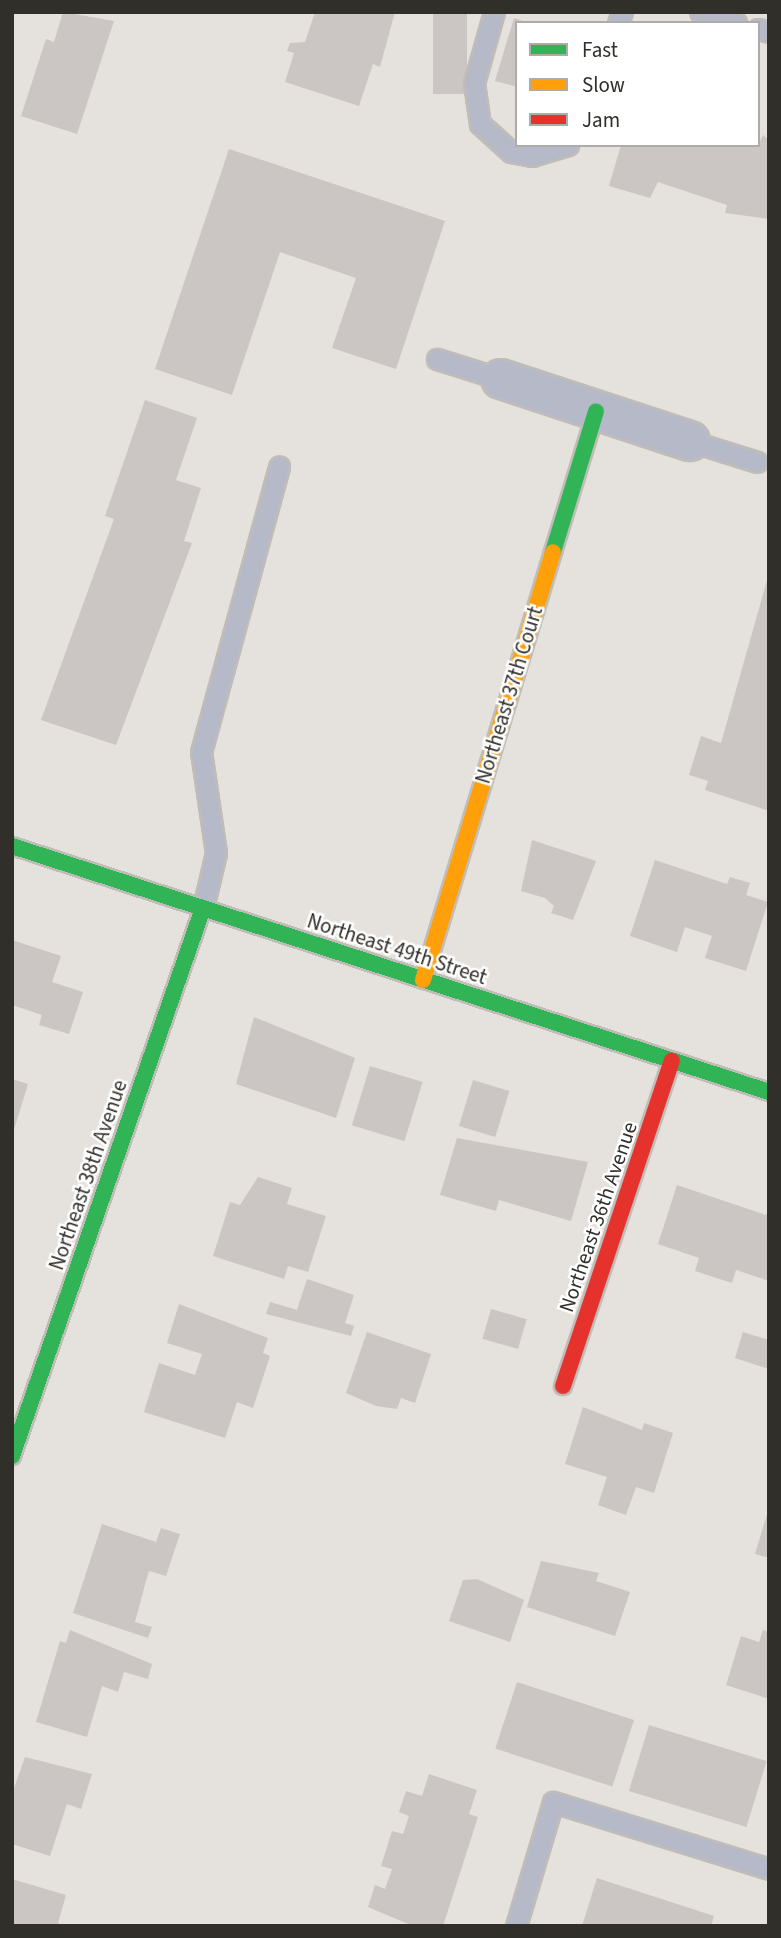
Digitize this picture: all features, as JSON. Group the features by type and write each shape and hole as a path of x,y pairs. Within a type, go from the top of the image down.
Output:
{"street":[{"path":"501,379 690,441"},
{"name":"Northeast 37th Court","path":"423,980 596,411"},
{"name":"Northeast 49th Street","path":"12,846 769,1092"},
{"name":"Northeast 38th Avenue","path":"12,1457 203,908"},
{"name":"Northeast 36th Avenue","path":"563,1386 672,1061"}],"lane":[{"path":"494,12 474,83 480,124 511,152 532,156 561,147"},
{"path":"700,12 729,21"},
{"path":"437,359 501,379"},
{"path":"690,441 757,462"},
{"path":"203,908 216,853 201,752 279,466"},
{"path":"516,1926 553,1802 769,1870"}],"building":[{"path":"63,12 114,21 77,134 21,116 46,39 54,42"},
{"path":"315,12 395,12 380,67 373,64 359,106 285,82 294,53 287,51 290,43 305,42"},
{"path":"433,12 467,12 467,94 433,94"},
{"path":"514,18 523,21 515,21 515,86 495,81"},
{"path":"763,135 769,140 769,219 725,213 727,205 658,182 650,198 609,186 620,147 760,147"},
{"path":"229,149 445,221 396,369 332,348 356,278 280,252 232,395 155,369"},
{"path":"145,400 197,418 176,480 201,488 184,541 192,543 116,745 41,720 114,519 105,516"},
{"path":"769,573 769,811 705,790 708,781 689,775 701,736 721,743"},
{"path":"532,840 596,861 573,920 551,913 554,906 545,898 521,891"},
{"path":"655,860 727,884 730,877 750,883 746,895 768,902 746,971 705,958 712,936 685,927 677,952 630,936"},
{"path":"12,940 61,956 52,982 83,992 69,1034 39,1025 42,1015 12,1005"},
{"path":"254,1017 355,1058 336,1118 236,1084"},
{"path":"370,1066 423,1082 404,1141 352,1125"},
{"path":"12,1079 28,1084 13,1133 12,1133"},
{"path":"473,1080 509,1091 495,1137 459,1126"},
{"path":"457,1138 588,1162 571,1221 499,1200 496,1211 440,1195"},
{"path":"258,1177 292,1188 287,1204 326,1216 308,1272 288,1266 284,1279 213,1256 230,1202 240,1205"},
{"path":"677,1185 766,1215 769,1208 769,1281 736,1270 732,1283 695,1271 699,1258 658,1244"},
{"path":"307,1279 354,1295 345,1323 354,1326 351,1336 266,1314 270,1302 297,1310"},
{"path":"179,1304 268,1338 263,1353 270,1356 253,1408 237,1402 225,1438 144,1412 159,1363 195,1375 202,1354 167,1343"},
{"path":"491,1309 527,1319 518,1349 482,1339"},
{"path":"367,1332 431,1354 415,1403 401,1398 397,1409 376,1406 346,1393"},
{"path":"743,1332 769,1340 769,1369 735,1358"},
{"path":"583,1407 642,1430 644,1423 673,1433 654,1493 636,1487 626,1515 598,1505 607,1477 565,1464"},
{"path":"769,1511 769,1558 755,1554"},
{"path":"102,1524 156,1542 161,1528 180,1534 166,1576 149,1571 135,1622 152,1627 148,1638 73,1613"},
{"path":"541,1561 599,1573 596,1581 630,1592 615,1636 527,1607"},
{"path":"477,1579 524,1600 510,1642 449,1621 463,1580"},
{"path":"70,1630 152,1664 148,1679 124,1672 118,1692 102,1686 87,1737 36,1722 60,1641 66,1643"},
{"path":"763,1630 769,1632 769,1699 726,1685 741,1636 759,1642"},
{"path":"517,1682 634,1720 612,1787 495,1749"},
{"path":"649,1725 767,1761 746,1827 629,1791"},
{"path":"25,1757 92,1774 81,1809 67,1804 50,1856 12,1844 12,1794"},
{"path":"429,1774 477,1790 469,1814 478,1817 443,1926 413,1926 368,1907 375,1885 385,1889 392,1869 381,1866 392,1831 403,1834 409,1816 399,1812 406,1791 422,1796"},
{"path":"597,1878 714,1916 711,1926 582,1926"},
{"path":"12,1879 66,1895 58,1923 64,1926 12,1926"}],"traffic: fast":[{"path":"553,552 596,411"},
{"path":"12,846 769,1092"},
{"path":"12,1456 203,908"}],"traffic: slow":[{"path":"423,980 553,552"}],"traffic: jam":[{"path":"563,1386 672,1061"}]}
